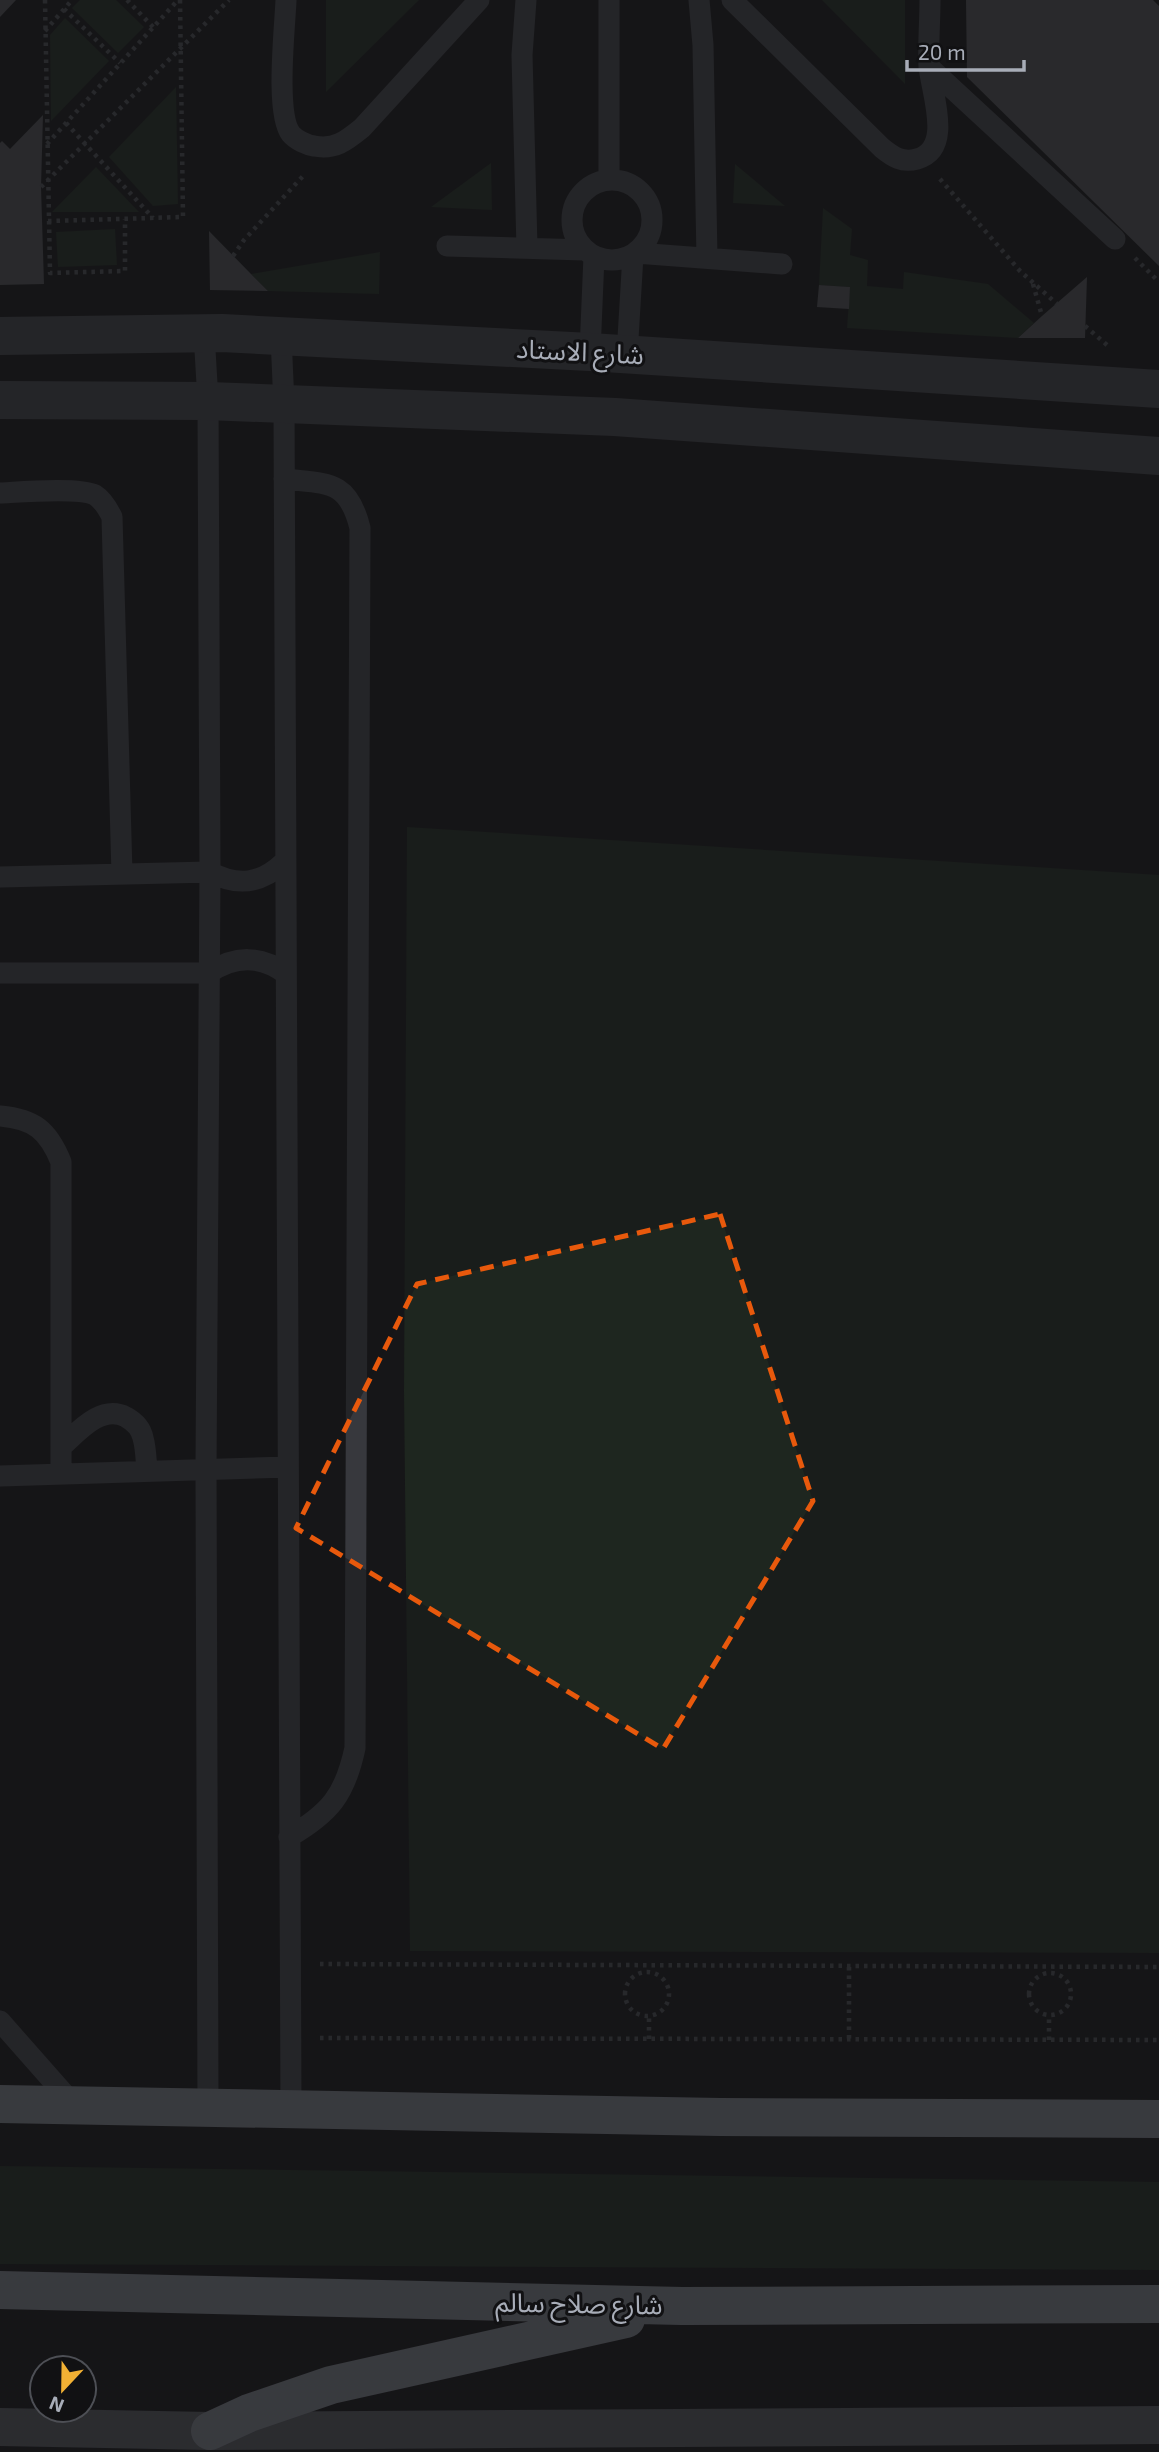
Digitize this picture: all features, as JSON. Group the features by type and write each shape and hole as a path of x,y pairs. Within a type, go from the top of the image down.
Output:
{"highway":[{"path":"0,2104 720,2118 1159,2119"},
{"name":"شارع صلاح سالم","path":"0,2290 682,2306 1159,2304"},
{"path":"210,2431 249,2413 331,2385 682,2306"}],"main road":[{"path":"0,2427 210,2431 1159,2425"}],"street":[{"name":"شارع الاستاد","path":"0,337 204,333 281,336 1159,389"},
{"path":"0,400 208,401 615,417 1159,456"}],"lane":[{"path":"286,0 284,117 291,134 307,145 328,149 345,142 362,128 479,1"},
{"path":"526,0 523,55 527,248"},
{"path":"609,0 609,180"},
{"path":"699,0 703,46 707,258"},
{"path":"732,0 883,148 893,157 906,161 920,158 931,150 937,138 938,125 929,67 930,0"},
{"path":"929,67 1115,239"},
{"path":"447,246 590,253 607,260 620,260 634,254 646,242 651,229 652,214 637,189 624,182 609,180 594,184 582,194 574,207 572,222 575,237 590,253 608,354"},
{"path":"634,254 782,264"},
{"path":"608,354 634,254"},
{"path":"204,333 208,401 210,872 206,1469 208,2108"},
{"path":"281,336 284,405 291,2108"},
{"path":"284,479 331,484 355,507 360,528 355,1748 349,1775 335,1800 316,1821 289,1837"},
{"path":"0,493 80,492 94,495 105,504 112,517 122,874"},
{"path":"0,877 210,872 235,882 249,882 262,878 284,862"},
{"path":"0,973 209,973 234,960 248,959 275,965 286,974"},
{"path":"0,1116 20,1118 39,1127 53,1142 61,1162 61,1474"},
{"path":"61,1447 103,1414 120,1414 135,1422 143,1437 147,1471"},
{"path":"0,1476 288,1467"},
{"path":"0,2021 74,2105"}],"path":[{"path":"45,0 50,273 125,271 125,219"},
{"path":"45,31 72,0"},
{"path":"127,0 153,27"},
{"path":"47,144 179,0"},
{"path":"48,221 183,217 179,0"},
{"path":"41,187 229,0"},
{"path":"64,9 120,63"},
{"path":"66,123 154,218"},
{"path":"233,256 244,240 309,169"},
{"path":"943,182 1032,282 1057,304"},
{"path":"1032,282 1042,316"},
{"path":"290,1964 645,1968 1159,1967"},
{"path":"849,1967 849,2039"},
{"path":"645,1968 666,1981 670,1992 668,2003 660,2012 649,2016 638,2014 629,2006 624,1996 627,1984 645,1968"},
{"path":"1051,1969 1062,1975 1069,1984 1072,1995 1069,2005 1060,2013 1049,2015 1039,2011 1031,2003 1029,1993 1032,1982 1051,1969"},
{"path":"1049,2015 1049,2040"},
{"path":"649,2016 649,2039"},
{"path":"290,2038 1159,2040"}],"highlighted area":[{"path":"720,1214 813,1501 663,1749 296,1528 417,1284"}],"shaded area":[{"path":"80,0 116,0 144,27 118,53 72,8"},
{"path":"326,0 419,0 326,92"},
{"path":"822,0 905,0 905,84"},
{"path":"65,18 109,61 51,121 50,35"},
{"path":"176,87 178,204 153,206 109,157"},
{"path":"491,163 492,210 431,207"},
{"path":"735,164 785,206 733,203"},
{"path":"96,167 139,212 52,212"},
{"path":"823,208 852,229 850,255 868,260 867,286 903,289 904,272 988,284 1034,323 1018,338 847,328 850,287 819,285"},
{"path":"115,229 117,265 58,267 56,232"},
{"path":"380,252 379,294 268,291 251,274"},
{"path":"407,827 1159,875 1159,1953 410,1951 404,1392"},
{"path":"0,2166 1159,2182 1159,2270 0,2264"}],"building":[{"path":"0,0 16,0 0,17"},
{"path":"966,0 1153,0 1159,6 1159,266 967,77"},
{"path":"43,115 41,187 44,284 0,285 0,143 2,141 10,149"},
{"path":"209,231 251,274 268,291 210,290"},
{"path":"1087,277 1085,338 1018,338 1042,316"},
{"path":"819,285 850,287 849,309 817,307"}]}
